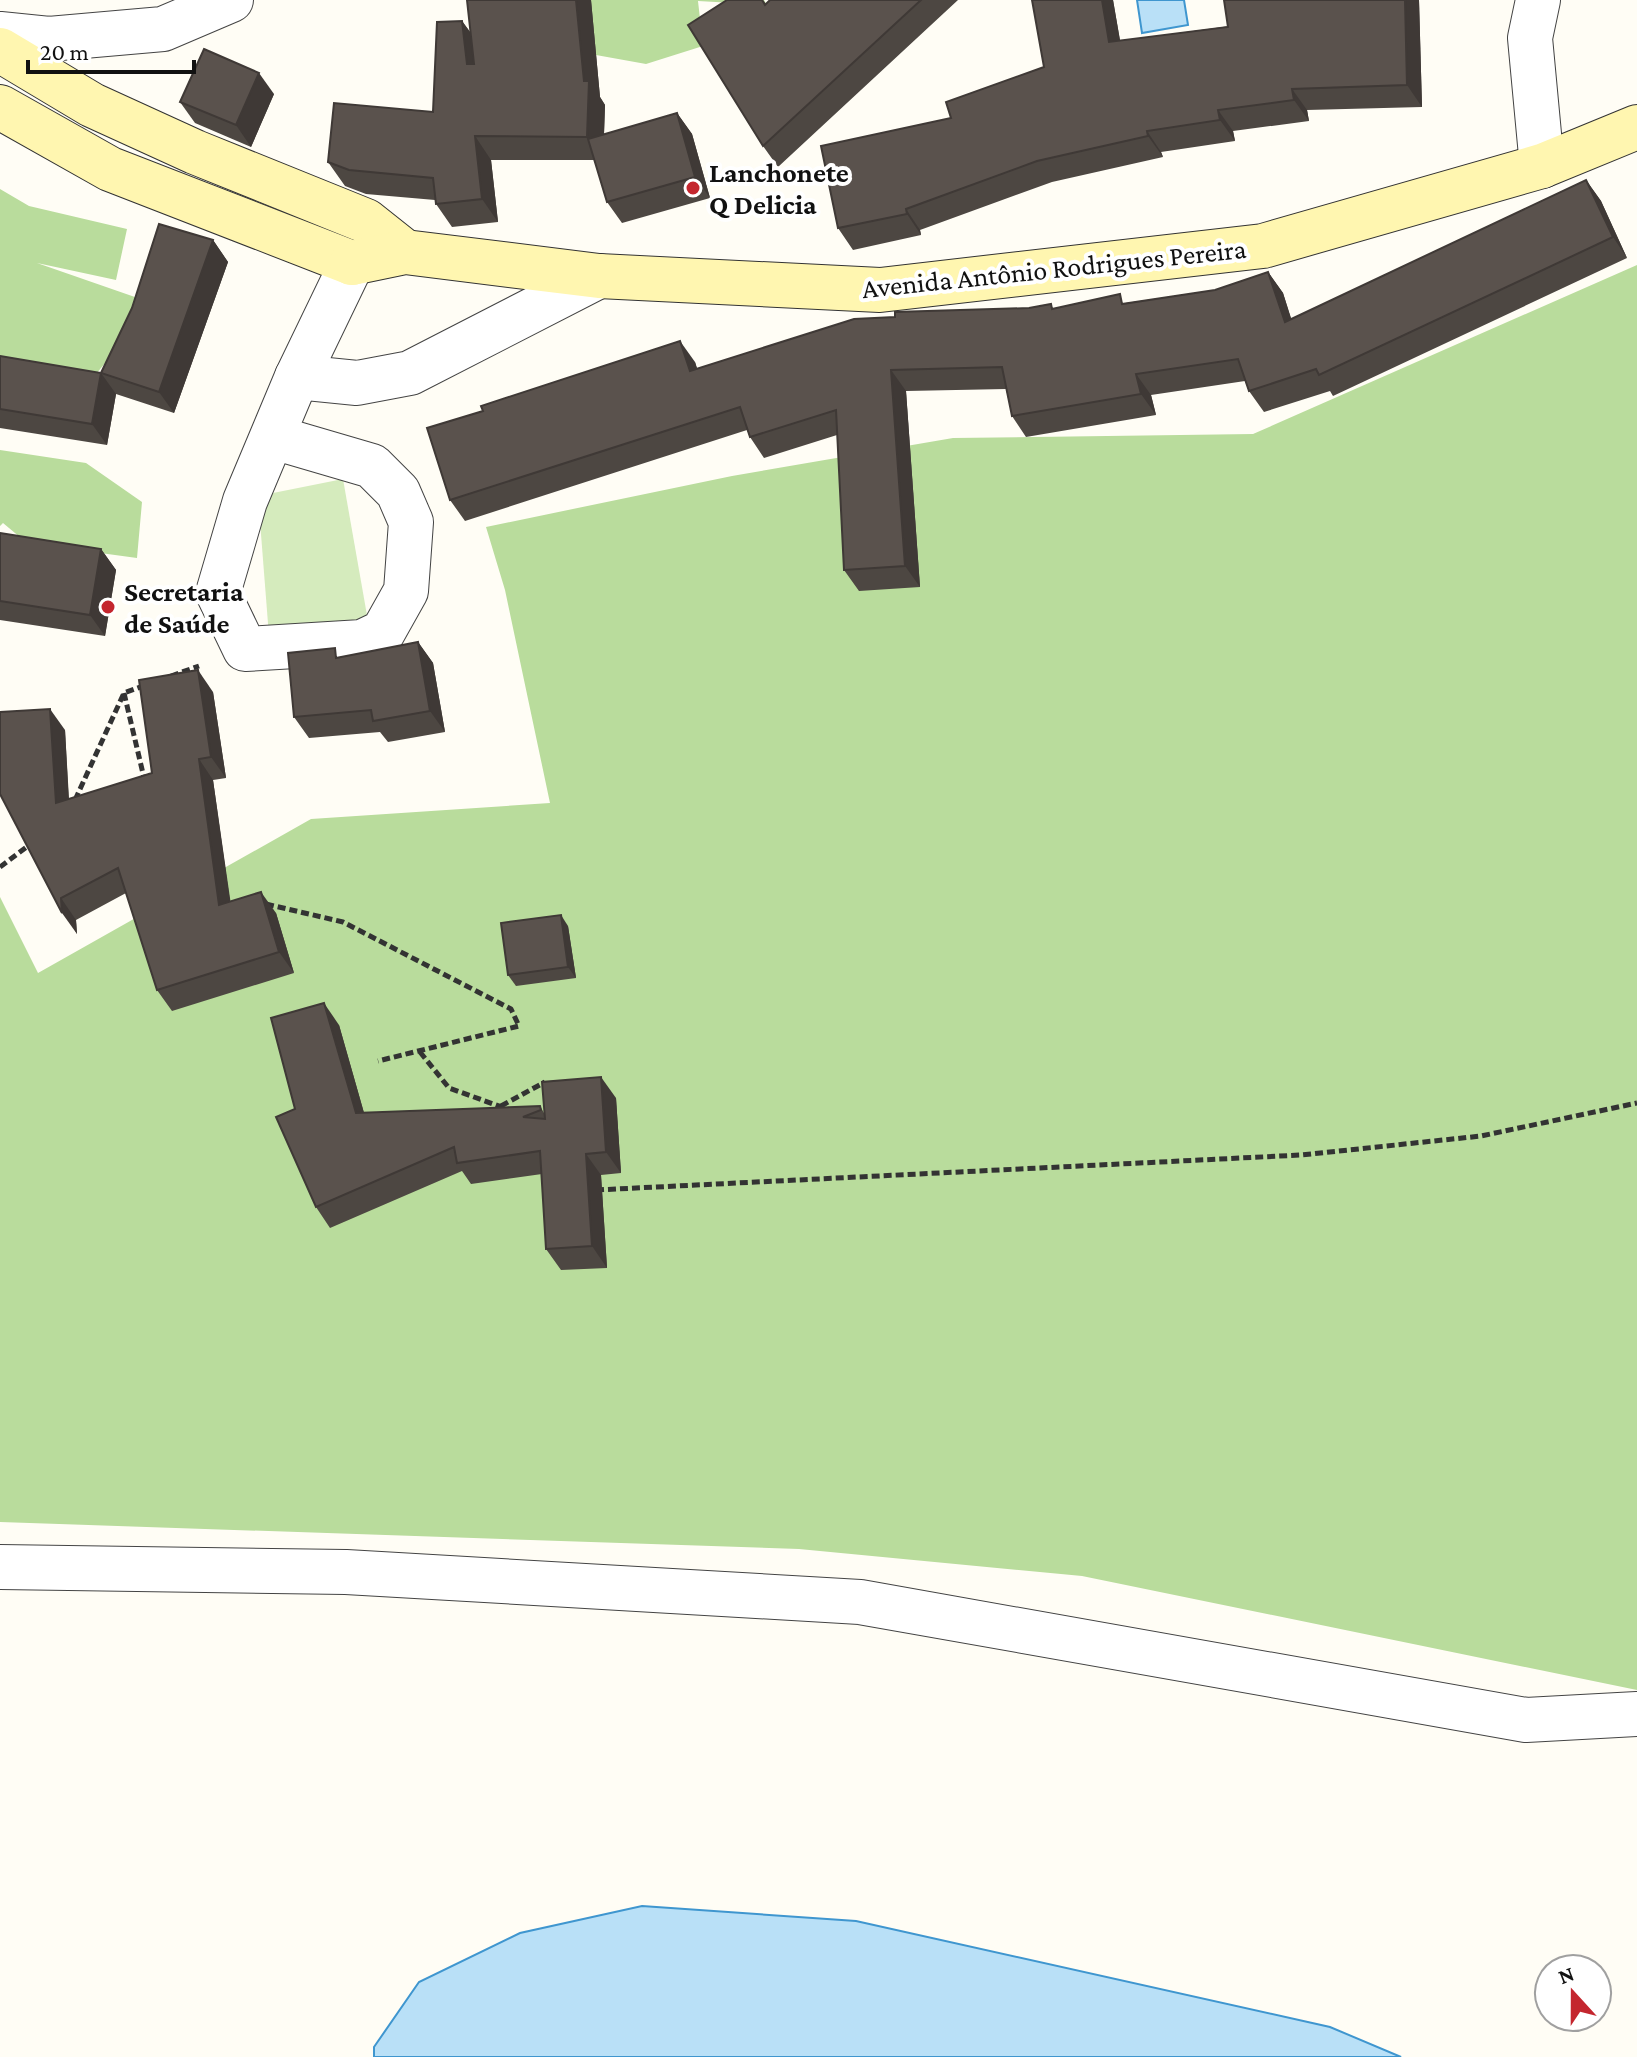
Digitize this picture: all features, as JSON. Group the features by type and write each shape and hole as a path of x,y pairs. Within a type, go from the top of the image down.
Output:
{"street":[{"path":"0,34 49,39 163,29 231,0"},
{"path":"1538,0 1530,38 1542,166"},
{"path":"0,50 92,105 274,186 366,221 405,252"},
{"path":"0,107 110,169 352,263"},
{"name":"Avenida Antônio Rodrigues Pereira","path":"352,263 405,252 599,276 880,290 1263,246 1542,166 1637,127"},
{"path":"273,437 372,466 398,492 411,522 406,591 383,632 362,642 245,649 218,593 245,501 297,377 352,263 366,221"},
{"path":"297,377 357,383 410,373 599,276"},
{"path":"0,1567 346,1572 860,1602 1526,1720 1637,1714"}],"path":[{"path":"165,678 245,649"},
{"path":"73,803 124,693 151,683"},
{"path":"124,693 148,795"},
{"path":"0,867 34,842"},
{"path":"256,902 343,922 511,1009 519,1026 378,1061"},
{"path":"420,1052 449,1088 518,1113"},
{"path":"500,1106 546,1082 558,1083"},
{"path":"594,1190 1301,1155 1481,1136 1637,1103"}],"green space":[{"path":"554,0 764,0 767,5 698,1 703,46 646,64 596,55"},
{"path":"0,189 29,206 127,229 116,280 37,263 155,304 90,381 0,360"},
{"path":"1637,265 1637,1690 1082,1576 799,1549 0,1522 0,897 38,973 311,819 550,803 505,590 486,527 732,476 953,438 1253,434"},
{"path":"0,450 86,463 142,502 137,558 27,543 3,523 0,526"},
{"path":"343,479 368,621 269,636 258,496"}],"water":[{"path":"1137,0 1184,0 1188,25 1142,33"},
{"path":"642,1906 856,1921 1330,2027 1401,2057 374,2057 374,2047 419,1982 520,1933"}],"building":[{"path":"467,0 576,0 584,81 589,81 587,137 475,136 482,199 436,204 433,178 349,170 328,162 334,103 433,112 437,22 462,21 467,64 474,64"},
{"path":"727,0 762,0 765,5 770,0 921,0 763,146 688,25"},
{"path":"1032,0 1102,0 1109,42 1228,27 1224,0 1405,0 1407,85 1292,89 1294,100 1218,110 1220,120 1147,131 1148,136 1037,161 906,209 907,214 838,228 821,146 951,118 946,102 1044,67"},
{"path":"204,49 259,73 236,125 180,102"},
{"path":"677,113 695,177 607,202 588,139"},
{"path":"1586,180 1613,237 1319,375 1316,369 1249,391 1238,359 1136,374 1141,394 1012,416 1002,367 891,370 905,566 844,570 836,410 750,437 740,407 450,500 427,428 483,411 481,406 680,341 690,371 854,319 895,317 895,312 1029,308 1051,304 1052,309 1120,294 1122,304 1215,290 1268,272 1285,322"},
{"path":"159,224 213,240 159,392 101,373 132,308"},
{"path":"0,356 101,373 92,424 0,409"},
{"path":"0,533 101,549 90,615 0,601"},
{"path":"418,642 430,711 373,721 371,710 294,717 288,653 335,648 336,658"},
{"path":"198,670 211,757 199,759 219,905 261,892 279,952 157,990 118,868 61,898 62,913 0,794 0,712 50,709 56,803 152,773 139,680"},
{"path":"561,915 568,967 508,975 501,923"},
{"path":"324,1003 356,1113 540,1106 541,1110 523,1117 545,1119 542,1082 601,1077 606,1152 586,1154 592,1246 546,1249 540,1151 457,1163 454,1147 316,1207 276,1117 295,1109 271,1018"}],"place":[{"name":"Lanchonete Q Delicia","path":"693,188"},
{"name":"Secretaria de Saúde","path":"108,607"}]}
